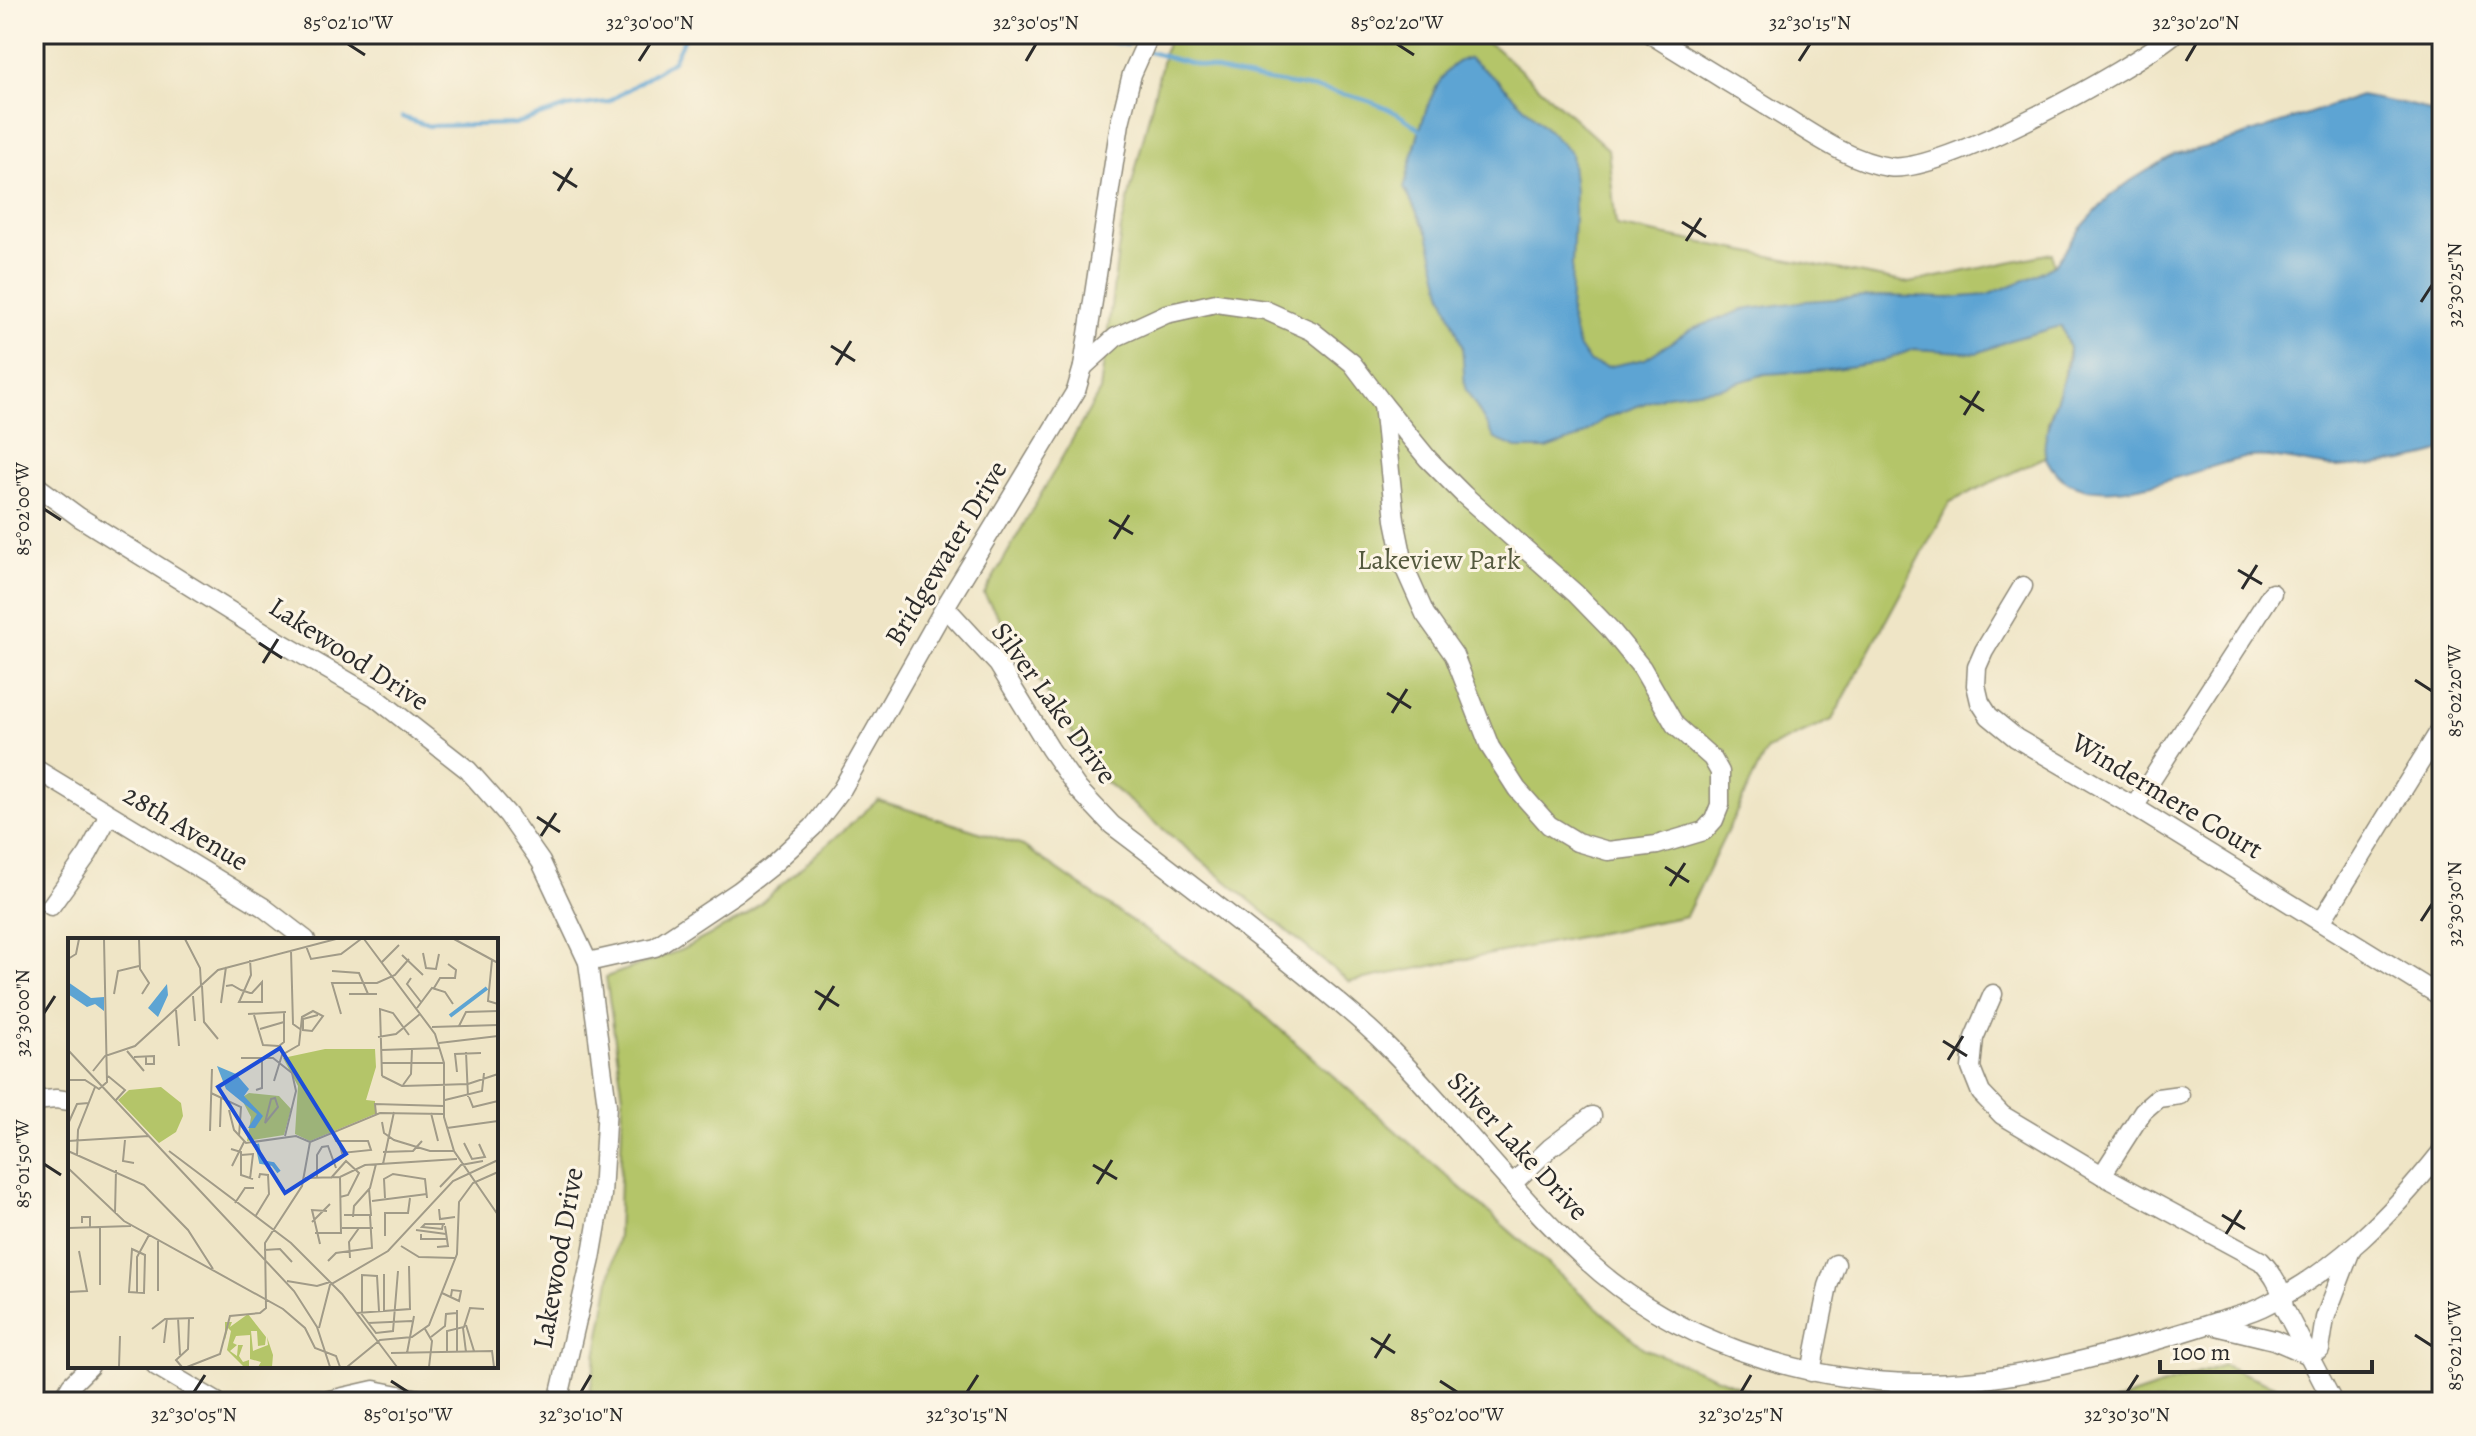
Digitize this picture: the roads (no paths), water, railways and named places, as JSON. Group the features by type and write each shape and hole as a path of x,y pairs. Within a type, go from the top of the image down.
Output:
{"street":[{"name":"Bridgewater Drive","path":"588,962 655,947 739,891 813,827 842,789 945,607 1076,391 1083,367 1120,123 1132,74 1150,34"},
{"path":"1650,34 1817,136 1860,159 1891,167 1923,165 1969,148 2147,55 2174,34"},
{"path":"1083,367 1116,337 1166,314 1216,303 1265,310 1312,331 1352,363 1428,459 1576,594 1642,668 1675,725 1712,758 1720,772 1720,805 1714,820 1704,831 1657,845 1608,851 1577,842 1549,825 1517,789 1490,747 1454,655 1425,614 1405,569 1395,520 1383,404"},
{"name":"Lakewood Drive","path":"35,487 275,639 375,697 468,770 508,815 541,862 588,962 607,1105 602,1195 591,1259 558,1402"},
{"name":"Windermere Court","path":"2023,586 1977,667 1976,685 1980,702 1989,716 2016,738 2442,997"},
{"path":"2134,807 2272,593"},
{"name":"Silver Lake Drive","path":"945,607 998,664 1078,789 1112,825 1347,1007 1418,1078 1512,1184 1586,1261 1635,1298 1667,1317 1758,1357 1811,1372 1921,1383 2019,1375 2150,1343 2260,1308 2312,1278 2378,1225 2442,1151"},
{"path":"2321,922 2442,727"},
{"name":"28th Avenue","path":"34,768 263,907 303,938"},
{"path":"51,906 88,854 109,815"},
{"path":"1993,994 1974,1038 1971,1068 1981,1093 2002,1115 2102,1175 2261,1261 2274,1275 2283,1295 2284,1308 2315,1353 2333,1402"},
{"path":"2102,1175 2143,1111 2158,1098 2180,1095"},
{"path":"34,1101 68,1101"},
{"path":"1512,1184 1550,1148 1592,1116"},
{"name":"Silver Lake Drive","path":"2315,1353 2353,1247"},
{"path":"1811,1372 1828,1286 1836,1264"},
{"path":"2210,1324 2315,1353"},
{"path":"61,1402 71,1385 88,1368"},
{"path":"159,1368 217,1402"},
{"path":"321,1402 374,1390 434,1402"}],"water":[{"path":"1469,58 1497,80 1571,153 1575,192 1570,316 1578,346 1589,362 1607,367 1645,359 1690,330 1743,310 1806,301 1880,296 1947,298 1987,295 2055,264 2109,197 2175,154 2216,145 2360,96 2419,107 2442,117 2442,451 2404,461 2347,467 2250,457 2142,486 2113,490 2086,489 2063,479 2047,460 2045,450 2049,422 2068,361 2069,346 2061,326 2010,340 1978,353 1914,349 1880,362 1828,370 1765,374 1721,388 1666,395 1604,419 1578,438 1547,449 1519,449 1495,439 1465,388 1462,346 1443,295 1428,234 1404,188 1433,93 1455,64"}],"waterway":[{"path":"402,117 429,126 514,124 567,107 608,102 673,61 686,34"},
{"path":"1069,34 1127,45"},
{"path":"1149,52 1230,73 1365,100 1404,118 1421,131"}],"park label":[{"name":"Lakeview Park","path":"1439,560"}]}
